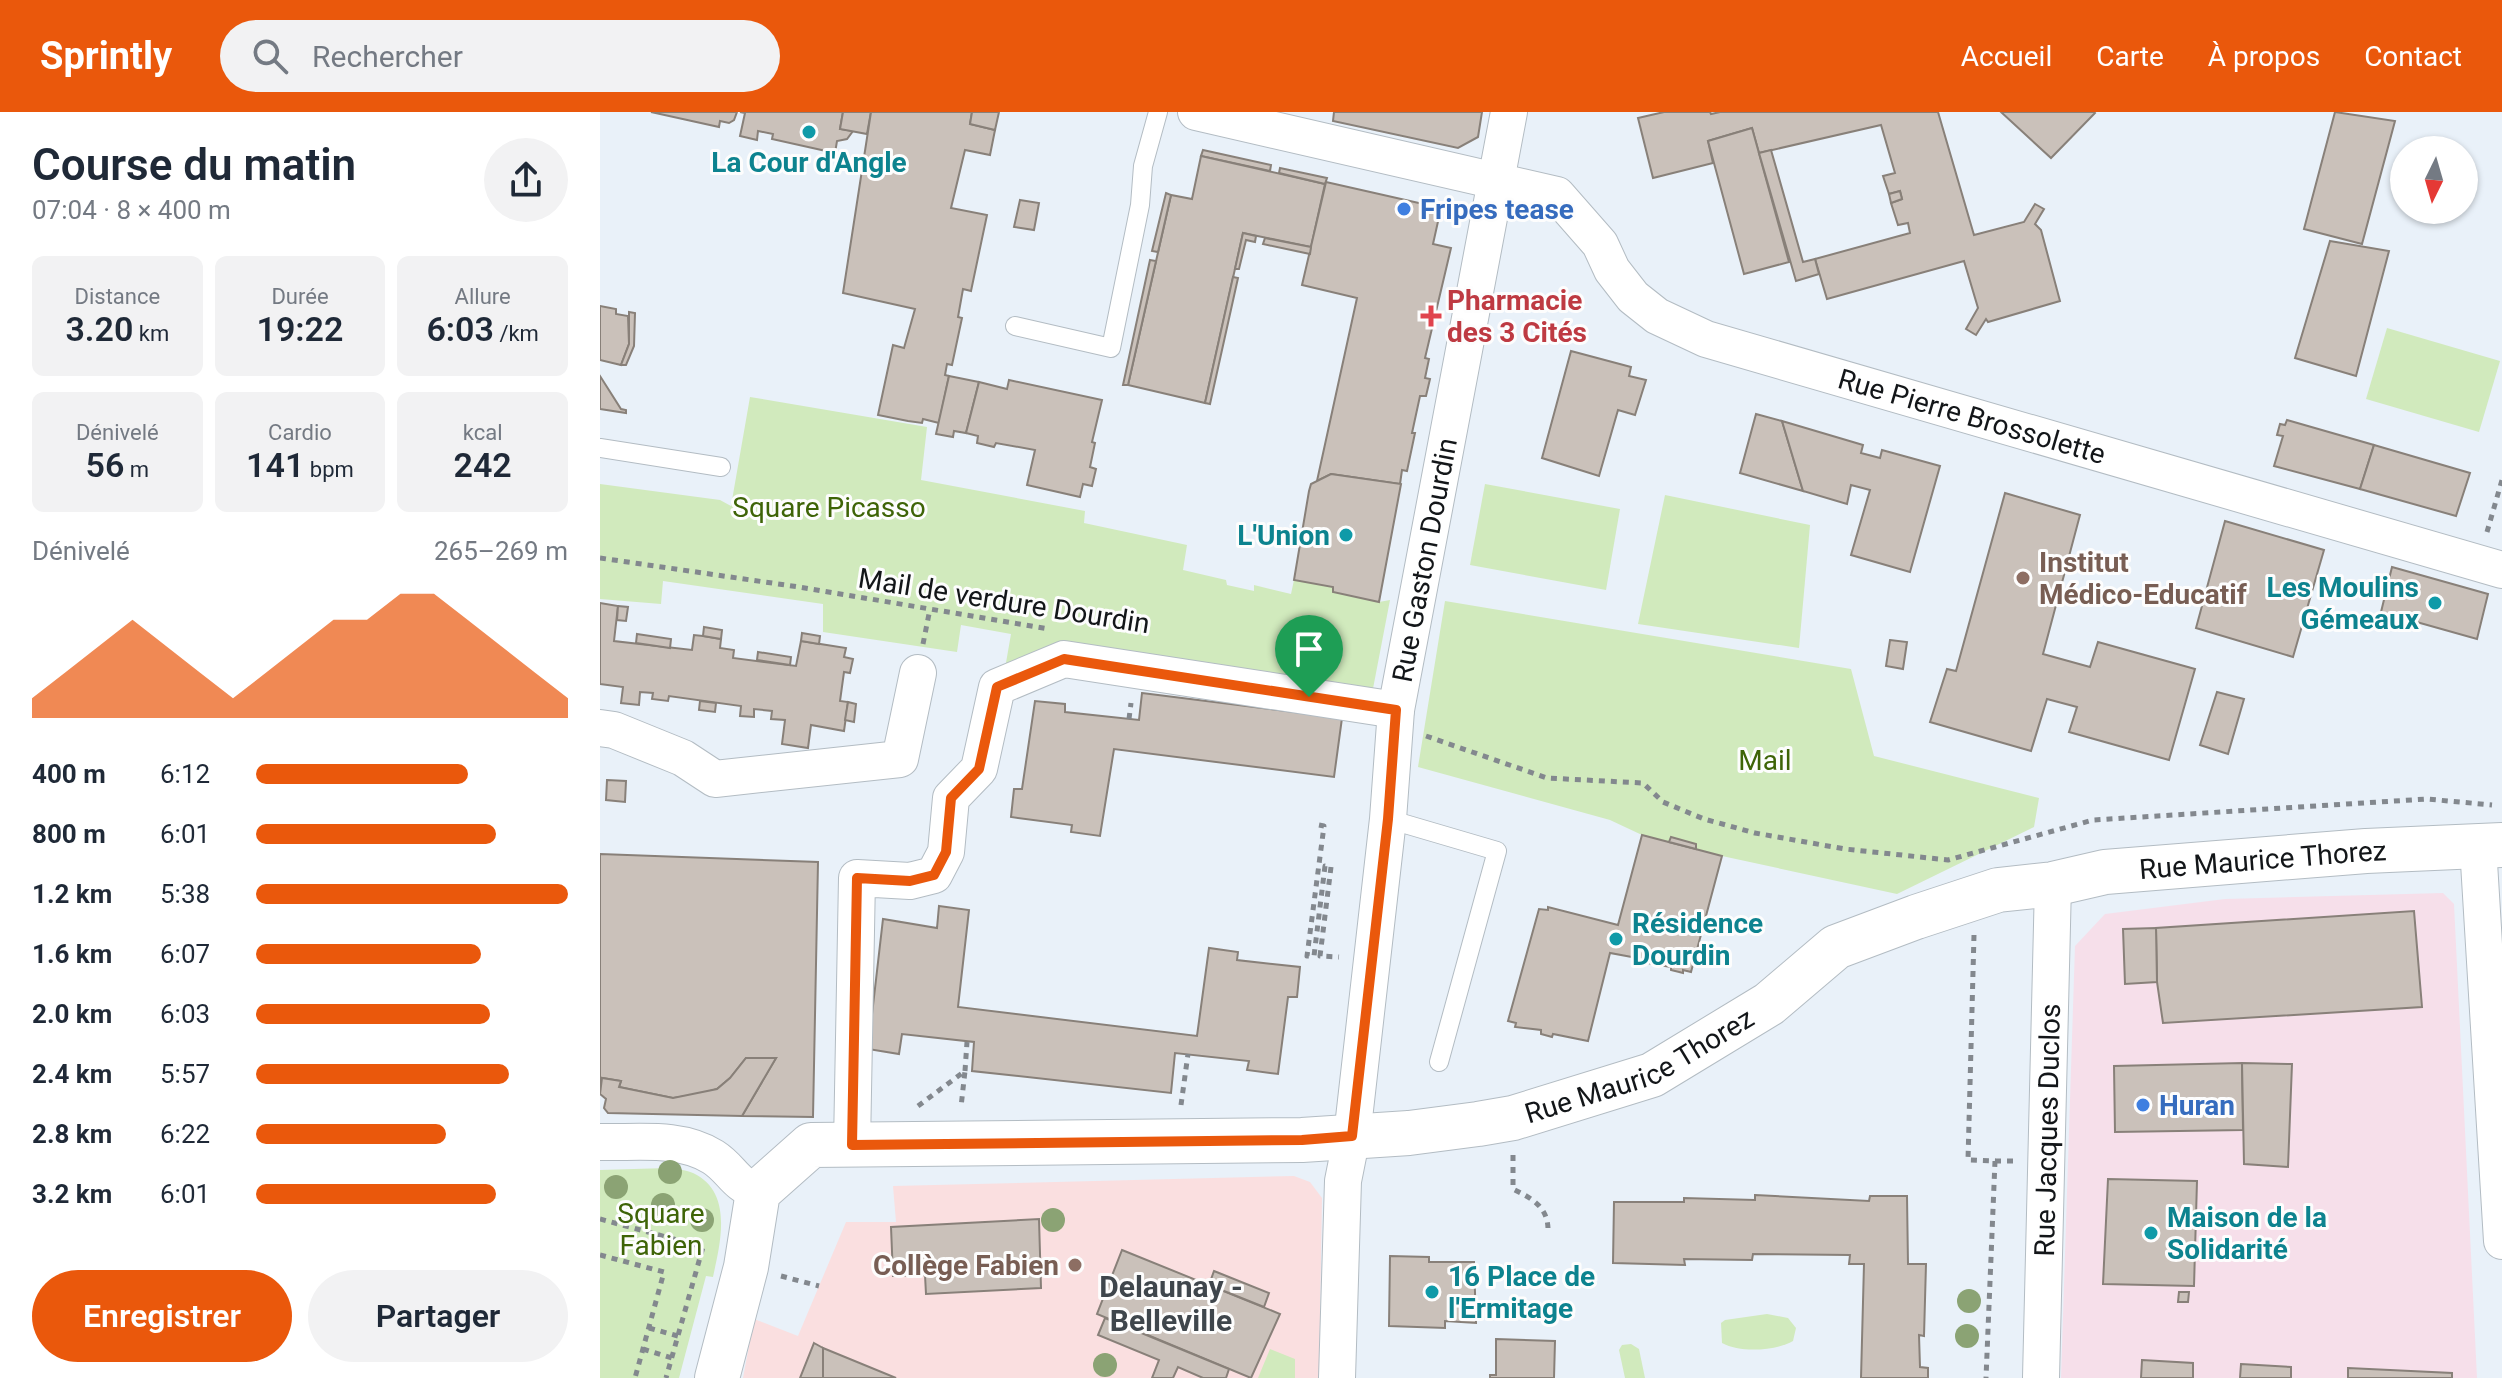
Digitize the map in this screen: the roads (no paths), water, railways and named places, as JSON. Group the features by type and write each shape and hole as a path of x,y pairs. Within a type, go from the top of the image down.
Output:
{"street":[{"name":"Rue Pierre Brossolette","path":"1196,112 1557,195 1600,244 1612,270 1633,297 1657,316 1706,339 2490,566"},
{"name":"Rue Gaston Dourdin","path":"1337,1378 1343,1181 1352,1136 1388,819 1396,710 1509,112"},
{"path":"852,1145 857,878 910,881 934,875 946,852 951,798 979,769 997,687 1064,659 1396,710"},
{"path":"600,728 614,730 683,758 715,779 900,759 918,673"},
{"path":"2490,845 2502,1241"},
{"name":"Rue Maurice Thorez","path":"758,1192 811,1145 1302,1140 1409,1133 1513,1118 1652,1075 1769,1004 1836,947 1998,890 2053,884 2105,872 2366,851 2490,845"},
{"name":"Rue Jacques Duclos","path":"2041,1378 2053,884"},
{"path":"600,1142 680,1143 714,1158 744,1187 758,1192 746,1267 717,1378"}],"lane":[{"path":"1015,326 1111,348 1140,205 1143,166 1158,112"},
{"path":"600,448 721,467"},
{"path":"1388,819 1497,851 1439,1062"}],"place":[{"name":"La Cour d'Angle","path":"809,132"},
{"name":"Fripes tease","path":"1404,209"},
{"name":"Pharmacie des 3 Cités","path":"1431,316"},
{"name":"L'Union","path":"1346,535"},
{"name":"Institut Médico-Educatif","path":"2023,578"},
{"name":"Les Moulins Gémeaux","path":"2435,603"},
{"name":"Résidence Dourdin","path":"1616,939"},
{"name":"Huran","path":"2143,1105"},
{"name":"Maison de la Solidarité","path":"2151,1233"},
{"name":"Collège Fabien","path":"1075,1265"},
{"name":"16 Place de l'Ermitage","path":"1432,1292"}],"district":[{"name":"Delaunay - Belleville","path":"1171,1303"}],"park label":[{"name":"Square Picasso","path":"829,507"},
{"name":"Mail","path":"1765,760"},
{"name":"Square Fabien","path":"661,1229"}]}
